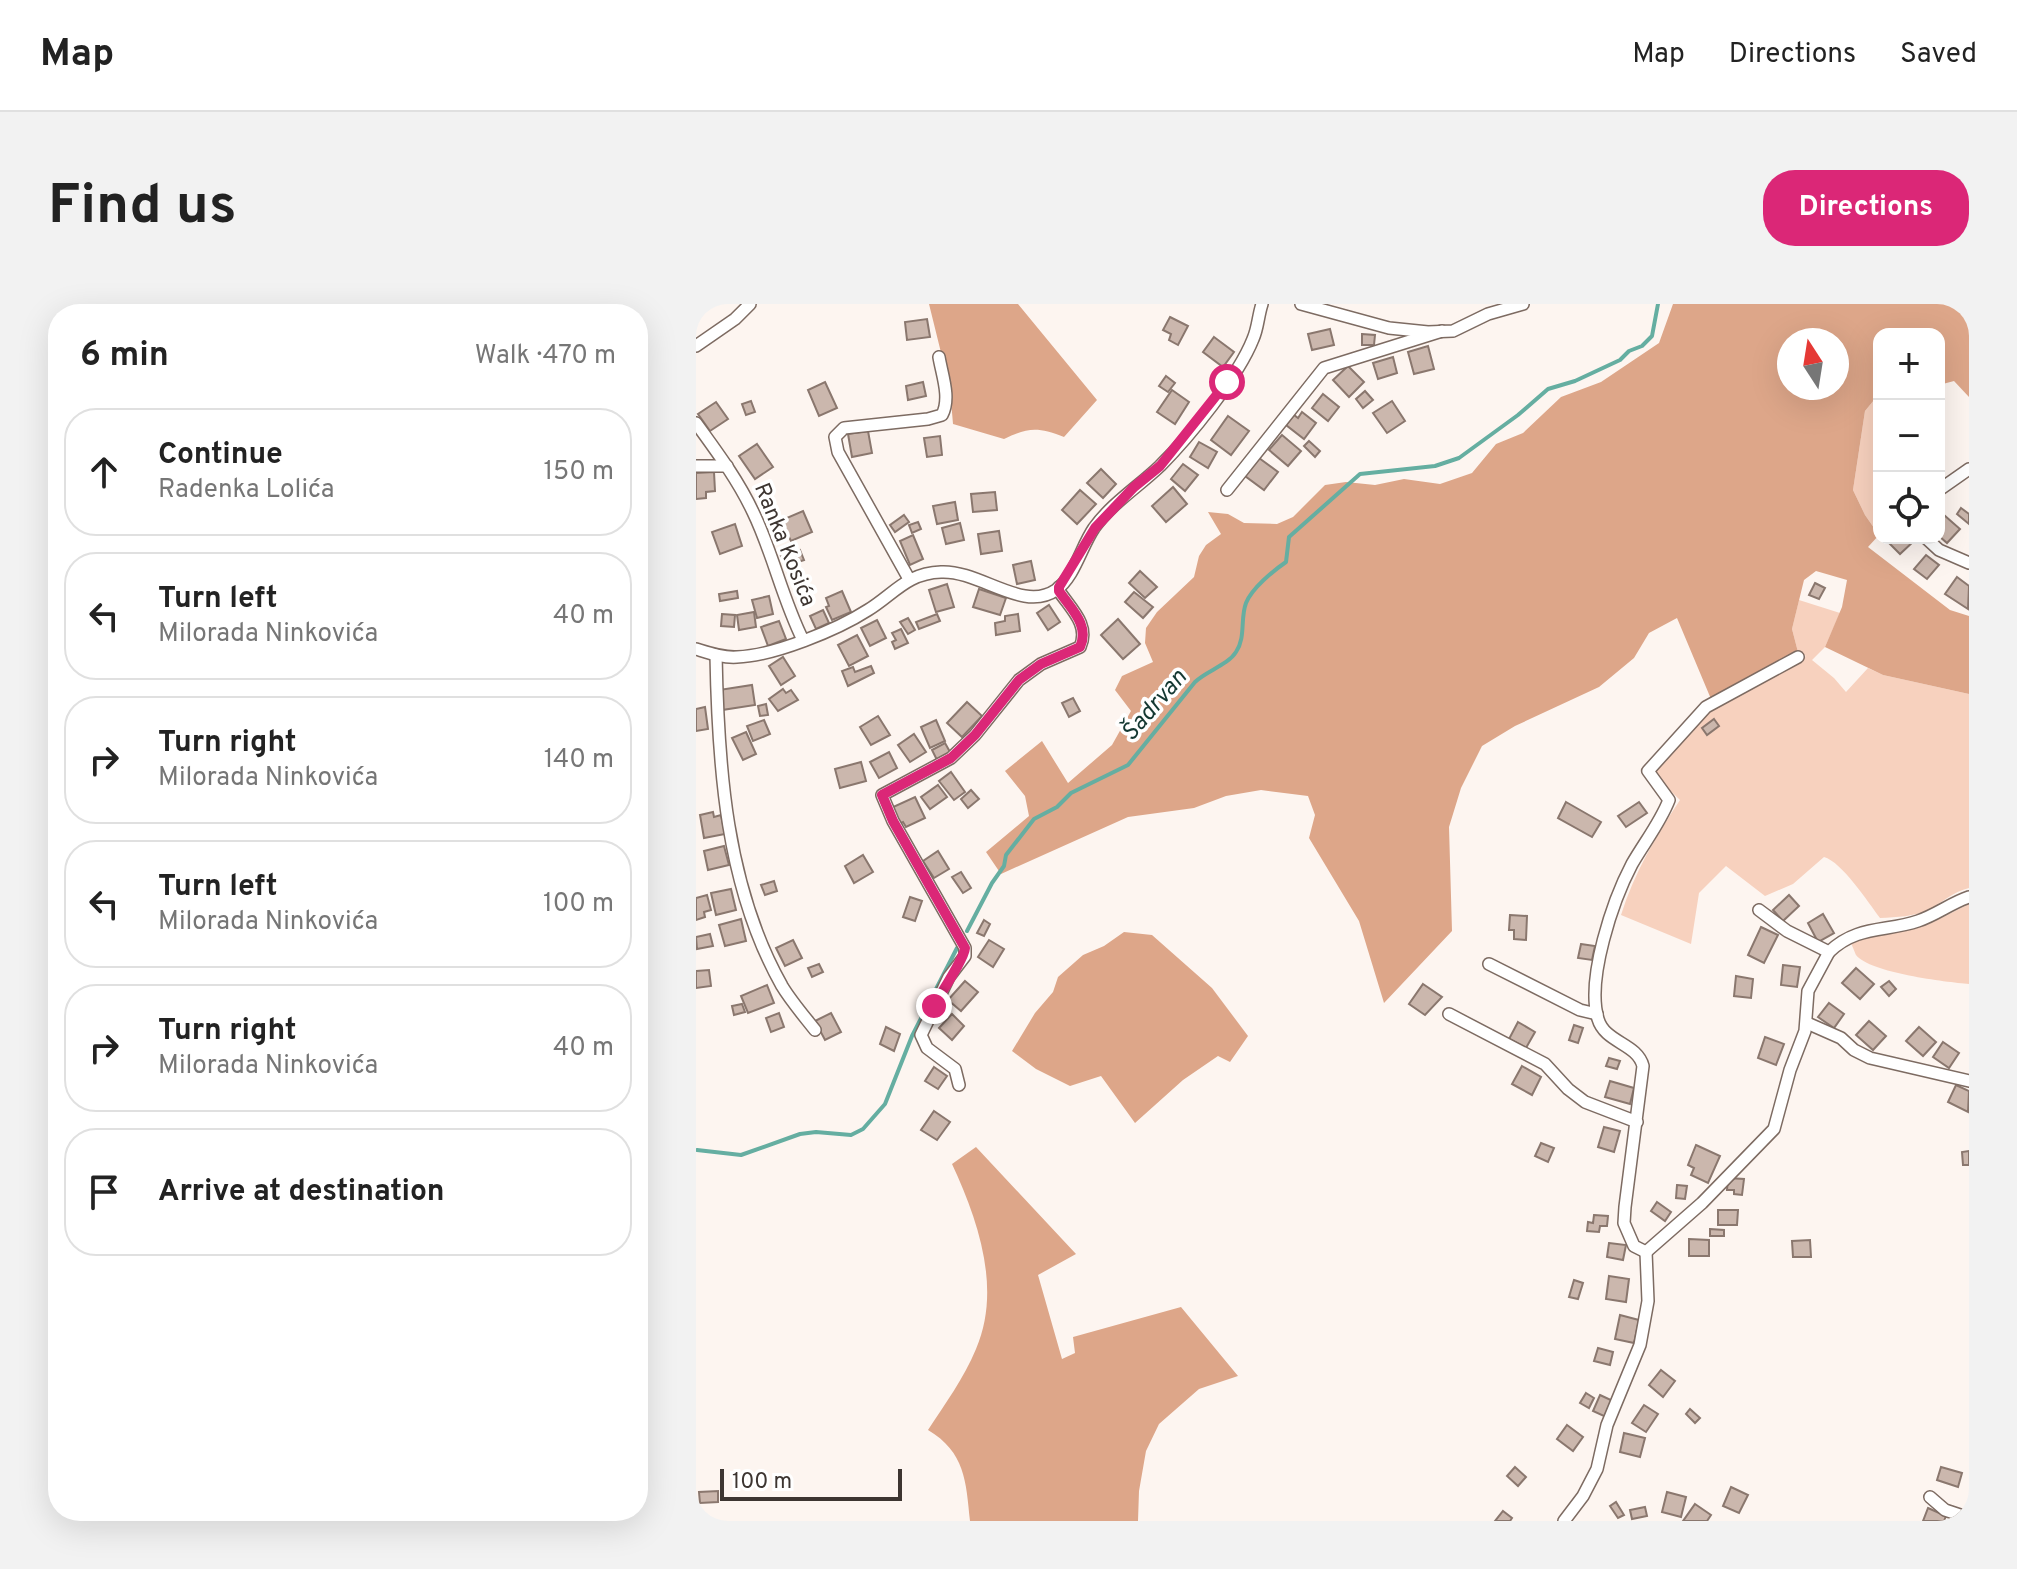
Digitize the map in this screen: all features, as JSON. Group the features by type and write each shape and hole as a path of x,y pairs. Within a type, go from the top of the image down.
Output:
{"street":[{"path":"696,346 735,319 750,304"},
{"path":"696,649 716,655 748,656 803,640 851,620 909,579 931,573 963,573 1009,593 1031,597 1045,595 1059,587 1095,528 1134,487 1160,466 1227,382 1250,348 1262,304"},
{"path":"1301,304 1402,331 1453,331 1488,314 1523,304"},
{"path":"1227,490 1324,368 1442,331"},
{"path":"909,579 838,452 835,437 844,428 942,415 946,397 939,357"},
{"name":"Ranka Kosića","path":"696,423 727,466 753,512 789,612 803,640"},
{"name":"Ranka Kosića","path":"696,466 727,466"},
{"path":"1945,486 1969,469"},
{"path":"1934,544 1949,556 1969,563"},
{"path":"959,1085 955,1069 927,1048 921,1035 949,977 965,956 965,948 893,821 882,795 951,758 975,735 1019,680 1041,664 1080,647 1083,627 1059,587"},
{"path":"716,655 717,741 722,788 749,906 782,987 815,1030"},
{"path":"1646,1252 1634,1246 1624,1223 1644,1073 1642,1060 1630,1048 1609,1036 1598,1021 1595,992 1618,893 1669,800 1667,793 1648,771 1706,707 1798,657"},
{"path":"1646,1252 1702,1203 1774,1129 1807,1023 1808,991 1829,952 1836,945 1864,932 1920,921 1969,897"},
{"path":"1759,910 1787,931 1829,952"},
{"path":"1489,964 1580,1010 1597,1014"},
{"path":"1449,1014 1545,1064 1585,1102 1637,1122"},
{"path":"1807,1023 1841,1038 1854,1050 1870,1058 1969,1081"},
{"path":"1564,1521 1583,1496 1597,1469 1607,1425 1640,1345 1648,1301 1646,1252"},
{"path":"1930,1497 1945,1510 1969,1518"}],"shaded area":[{"path":"929,304 1018,304 1097,400 1064,437 1034,430 1004,439 953,424 950,389"},
{"path":"1673,304 1969,304 1969,397 1954,381 1945,383 1945,328 1873,328 1873,401 1865,411 1853,490 1873,526 1873,542 1868,547 1950,610 1969,616 1969,694 1883,675 1825,647 1842,607 1847,580 1816,571 1804,580 1792,629 1798,652 1711,699 1677,618 1649,633 1634,658 1599,687 1515,726 1482,746 1461,788 1449,827 1452,931 1384,1003 1359,921 1309,838 1315,815 1308,796 1261,790 1226,796 1194,808 1128,817 1001,874 986,852 1029,816 1025,796 1005,771 1042,741 1068,783 1112,745 1131,711 1115,690 1122,676 1153,662 1145,643 1146,628 1157,612 1194,577 1199,556 1206,545 1221,534 1208,512 1228,514 1244,523 1277,524 1293,517 1325,485 1346,482 1375,485 1404,479 1440,484 1472,473 1496,444 1523,433 1561,397 1601,382 1659,343"},
{"path":"1873,401 1873,526 1853,490 1865,411"},
{"path":"1799,600 1840,613 1825,647 1812,660 1846,692 1868,668 1883,675 1969,694 1969,888 1924,912 1880,918 1839,866 1824,857 1793,884 1765,896 1726,866 1699,893 1691,944 1621,915 1646,855 1680,800 1653,774 1657,764 1708,710 1806,656 1798,652 1792,629"},
{"path":"1969,904 1969,984 1909,976 1876,967 1856,955 1851,943 1929,924"},
{"path":"1124,932 1152,935 1212,988 1248,1036 1230,1062 1218,1056 1183,1080 1135,1123 1101,1076 1070,1086 1036,1069 1012,1051 1035,1013 1053,992 1058,977 1083,955 1104,946"},
{"path":"976,1147 1076,1254 1038,1275 1062,1359 1075,1353 1073,1337 1181,1307 1238,1376 1199,1389 1159,1424 1146,1451 1139,1491 1138,1521 970,1521 965,1480 956,1458 950,1448 928,1430 966,1370 984,1326 987,1279 984,1255 952,1164"}],"building":[{"path":"1170,317 1188,326 1178,345 1169,340 1171,334 1163,330"},
{"path":"927,319 930,337 907,340 905,322"},
{"path":"1330,329 1334,345 1312,350 1308,334"},
{"path":"1362,334 1375,335 1374,345 1362,345"},
{"path":"1214,337 1234,352 1223,367 1203,352"},
{"path":"1428,346 1434,369 1414,374 1408,352"},
{"path":"1393,357 1397,373 1378,379 1373,363"},
{"path":"1348,366 1364,382 1349,397 1333,380"},
{"path":"1166,376 1175,383 1168,392 1159,386"},
{"path":"825,382 837,408 819,416 808,390"},
{"path":"923,382 926,396 908,400 906,386"},
{"path":"1172,390 1189,402 1175,424 1157,412"},
{"path":"1365,391 1373,400 1363,408 1356,399"},
{"path":"1323,394 1339,407 1328,421 1312,408"},
{"path":"751,401 755,412 746,415 742,404"},
{"path":"1392,401 1405,421 1387,433 1373,413"},
{"path":"716,402 728,419 710,431 698,414"},
{"path":"1302,412 1316,423 1304,439 1286,425 1294,415 1298,418"},
{"path":"1228,416 1249,431 1231,455 1211,440"},
{"path":"868,431 872,453 852,457 848,434"},
{"path":"1282,435 1301,451 1288,466 1269,450"},
{"path":"940,436 942,455 927,457 924,438"},
{"path":"1309,441 1320,451 1315,457 1304,446"},
{"path":"1199,442 1217,452 1208,468 1190,457"},
{"path":"757,444 773,467 755,479 739,456"},
{"path":"1259,458 1278,472 1264,490 1245,476"},
{"path":"1183,464 1198,475 1185,491 1171,479"},
{"path":"1101,469 1116,484 1103,498 1087,483"},
{"path":"714,472 715,491 706,492 706,498 696,499 696,473"},
{"path":"1173,487 1187,504 1166,522 1152,506"},
{"path":"1080,490 1096,504 1077,524 1062,510"},
{"path":"995,492 997,510 973,512 971,494"},
{"path":"955,502 958,520 937,524 933,506"},
{"path":"1961,508 1969,514 1969,524 1957,514"},
{"path":"803,511 812,532 791,541 788,535 779,536 776,530 783,524 782,520"},
{"path":"904,515 909,522 895,532 890,525"},
{"path":"1945,516 1960,529 1947,543 1945,541"},
{"path":"918,522 921,529 912,533 909,525"},
{"path":"960,523 964,540 946,544 942,528"},
{"path":"735,524 742,546 720,554 712,532"},
{"path":"999,531 1002,551 981,554 978,534"},
{"path":"913,535 923,559 910,565 900,541"},
{"path":"1890,544 1911,544 1900,554"},
{"path":"800,550 804,560 785,566 781,556"},
{"path":"1926,555 1939,565 1927,579 1914,569"},
{"path":"1031,561 1035,580 1017,584 1013,565"},
{"path":"1140,571 1157,587 1145,598 1129,583"},
{"path":"1957,577 1969,586 1968,609 1945,594"},
{"path":"1815,583 1825,588 1819,599 1809,595"},
{"path":"947,584 954,607 936,612 929,590"},
{"path":"979,589 1006,598 1000,615 973,607"},
{"path":"737,591 738,598 720,601 719,594"},
{"path":"842,591 851,612 832,620 826,598"},
{"path":"1134,592 1153,607 1143,618 1125,602"},
{"path":"769,596 773,614 757,618 752,600"},
{"path":"1049,605 1060,622 1048,630 1037,613"},
{"path":"823,610 829,623 816,629 810,616"},
{"path":"754,612 756,627 739,630 737,615"},
{"path":"722,614 735,615 734,627 721,626"},
{"path":"937,614 940,621 919,629 916,622"},
{"path":"1018,614 1020,631 996,635 995,623 1005,621 1005,616"},
{"path":"908,618 915,630 908,634 900,622"},
{"path":"1118,619 1140,644 1123,659 1101,635"},
{"path":"877,620 886,638 870,646 861,628"},
{"path":"779,621 786,639 768,646 761,627"},
{"path":"901,629 908,643 895,649 892,642 896,640 892,633"},
{"path":"857,635 868,656 849,666 838,645"},
{"path":"783,657 795,676 781,685 769,666"},
{"path":"871,666 874,673 848,686 842,671 853,667 855,672"},
{"path":"752,685 755,705 722,710 719,690"},
{"path":"783,689 786,693 791,690 798,700 778,711 769,699"},
{"path":"1073,698 1080,711 1069,717 1062,703"},
{"path":"967,702 982,716 962,737 947,723"},
{"path":"766,704 768,715 760,716 758,706"},
{"path":"705,707 708,729 696,731 696,709"},
{"path":"878,716 890,735 871,745 860,727"},
{"path":"1714,719 1719,726 1707,735 1702,728"},
{"path":"764,720 770,734 753,741 747,726"},
{"path":"936,720 945,741 930,748 921,727"},
{"path":"746,732 756,754 743,760 732,738"},
{"path":"914,734 926,752 910,762 898,745"},
{"path":"945,743 950,752 937,760 932,750"},
{"path":"889,752 897,768 879,778 870,762"},
{"path":"861,762 866,781 840,788 835,769"},
{"path":"951,772 965,792 954,800 939,781"},
{"path":"938,785 947,797 930,809 921,797"},
{"path":"971,790 979,799 968,808 961,799"},
{"path":"915,797 925,818 906,827 903,822 899,824 891,808"},
{"path":"1566,802 1601,822 1592,837 1558,818"},
{"path":"1639,802 1647,813 1626,827 1618,816"},
{"path":"713,812 714,817 721,815 725,834 704,838 700,815"},
{"path":"724,846 729,865 708,870 704,851"},
{"path":"938,851 949,869 934,878 923,861"},
{"path":"863,855 873,872 854,883 845,866"},
{"path":"961,872 971,888 963,893 952,877"},
{"path":"774,881 777,891 765,895 761,885"},
{"path":"731,889 736,910 716,915 711,893"},
{"path":"707,895 711,910 704,912 705,917 696,920 696,898"},
{"path":"1789,895 1799,906 1783,921 1773,910"},
{"path":"910,897 922,901 915,921 903,917"},
{"path":"1823,914 1834,933 1818,942 1808,923"},
{"path":"1510,915 1527,916 1526,940 1514,939 1514,930 1509,930"},
{"path":"741,919 746,941 725,946 719,925"},
{"path":"984,920 990,924 984,936 977,933"},
{"path":"1761,927 1778,935 1764,963 1748,955"},
{"path":"710,934 713,946 697,949 696,937"},
{"path":"793,940 802,958 785,966 776,948"},
{"path":"989,940 1004,949 993,967 978,957"},
{"path":"1581,944 1595,946 1592,960 1578,958"},
{"path":"819,964 823,972 812,977 808,968"},
{"path":"1783,965 1800,967 1797,987 1781,985"},
{"path":"1856,968 1874,984 1860,999 1842,983"},
{"path":"709,970 711,986 696,988 696,971"},
{"path":"1736,976 1753,979 1751,998 1734,996"},
{"path":"965,981 978,992 961,1011 948,1000"},
{"path":"1889,981 1896,989 1889,996 1881,987"},
{"path":"1423,984 1442,997 1425,1015 1409,1004"},
{"path":"767,985 774,1003 748,1013 741,996"},
{"path":"1829,1003 1844,1014 1834,1028 1818,1017"},
{"path":"742,1004 745,1012 734,1015 732,1006"},
{"path":"779,1013 784,1027 771,1032 766,1018"},
{"path":"831,1013 841,1032 825,1040 815,1021"},
{"path":"952,1014 964,1026 952,1040 939,1028"},
{"path":"1869,1021 1886,1036 1873,1050 1856,1035"},
{"path":"1518,1022 1535,1032 1526,1048 1509,1039"},
{"path":"1574,1025 1583,1028 1578,1043 1569,1040"},
{"path":"886,1027 900,1034 894,1051 880,1044"},
{"path":"1919,1027 1936,1042 1923,1056 1906,1041"},
{"path":"1765,1037 1784,1044 1776,1065 1758,1058"},
{"path":"1943,1042 1959,1053 1949,1068 1933,1057"},
{"path":"1609,1058 1620,1061 1617,1069 1606,1066"},
{"path":"1522,1066 1541,1077 1532,1095 1512,1084"},
{"path":"934,1067 947,1076 938,1089 925,1081"},
{"path":"1610,1081 1634,1088 1630,1104 1605,1097"},
{"path":"1956,1085 1969,1091 1968,1112 1948,1102"},
{"path":"934,1111 950,1122 937,1140 921,1130"},
{"path":"1604,1127 1620,1131 1614,1152 1598,1147"},
{"path":"1541,1143 1554,1148 1548,1162 1535,1156"},
{"path":"1696,1145 1720,1156 1708,1183 1691,1175 1694,1168 1688,1165"},
{"path":"1969,1151 1969,1165 1963,1165 1962,1152"},
{"path":"1728,1178 1744,1179 1742,1195 1727,1190"},
{"path":"1677,1185 1687,1186 1685,1199 1676,1198"},
{"path":"1657,1202 1671,1212 1665,1221 1651,1211"},
{"path":"1718,1210 1738,1210 1737,1225 1718,1225"},
{"path":"1594,1215 1608,1216 1607,1226 1600,1226 1599,1232 1587,1231 1588,1222 1593,1223"},
{"path":"1710,1229 1724,1230 1724,1236 1710,1236"},
{"path":"1689,1239 1709,1240 1709,1256 1689,1256"},
{"path":"1810,1240 1811,1257 1793,1257 1792,1241"},
{"path":"1609,1243 1626,1245 1623,1260 1607,1257"},
{"path":"1609,1276 1629,1279 1626,1302 1606,1299"},
{"path":"1574,1280 1583,1283 1578,1299 1569,1297"},
{"path":"1620,1315 1639,1320 1634,1343 1615,1339"},
{"path":"1598,1348 1613,1352 1610,1365 1594,1361"},
{"path":"1661,1370 1675,1381 1663,1397 1649,1385"},
{"path":"1586,1393 1594,1398 1589,1408 1580,1403"},
{"path":"1600,1395 1613,1401 1606,1417 1593,1411"},
{"path":"1644,1405 1658,1414 1646,1432 1632,1423"},
{"path":"1690,1409 1700,1418 1695,1423 1686,1414"},
{"path":"1567,1425 1583,1437 1573,1451 1557,1439"},
{"path":"1624,1433 1645,1438 1640,1457 1620,1452"},
{"path":"1515,1467 1526,1477 1518,1486 1507,1476"},
{"path":"1941,1467 1962,1473 1958,1487 1937,1480"},
{"path":"1731,1487 1748,1495 1739,1513 1723,1506"},
{"path":"718,1491 718,1502 700,1503 699,1492"},
{"path":"1667,1492 1686,1497 1681,1517 1662,1512"},
{"path":"1616,1502 1624,1515 1618,1518 1610,1506"},
{"path":"1695,1504 1711,1515 1707,1521 1683,1521"},
{"path":"1645,1507 1647,1516 1632,1519 1630,1510"},
{"path":"1928,1508 1946,1516 1944,1521 1923,1521"},
{"path":"1503,1511 1512,1518 1510,1521 1495,1521"}],"waterway":[{"name":"Šadrvan","path":"967,931 1004,866 1006,855 1034,819 1057,807 1071,793 1128,765 1195,682 1232,657 1241,640 1246,603 1258,586 1286,562 1289,537 1360,474 1435,466 1459,458 1548,389 1575,381 1620,360 1652,336 1658,304"},
{"path":"697,1150 741,1155 800,1134 851,1135 863,1129 885,1104 912,1036 957,948"}],"route":[{"path":"934,1006 949,977 965,956 965,948 893,821 882,795 951,758 975,735 1019,680 1041,664 1080,647 1083,627 1059,587 1105,515 1160,466 1227,382"}]}
